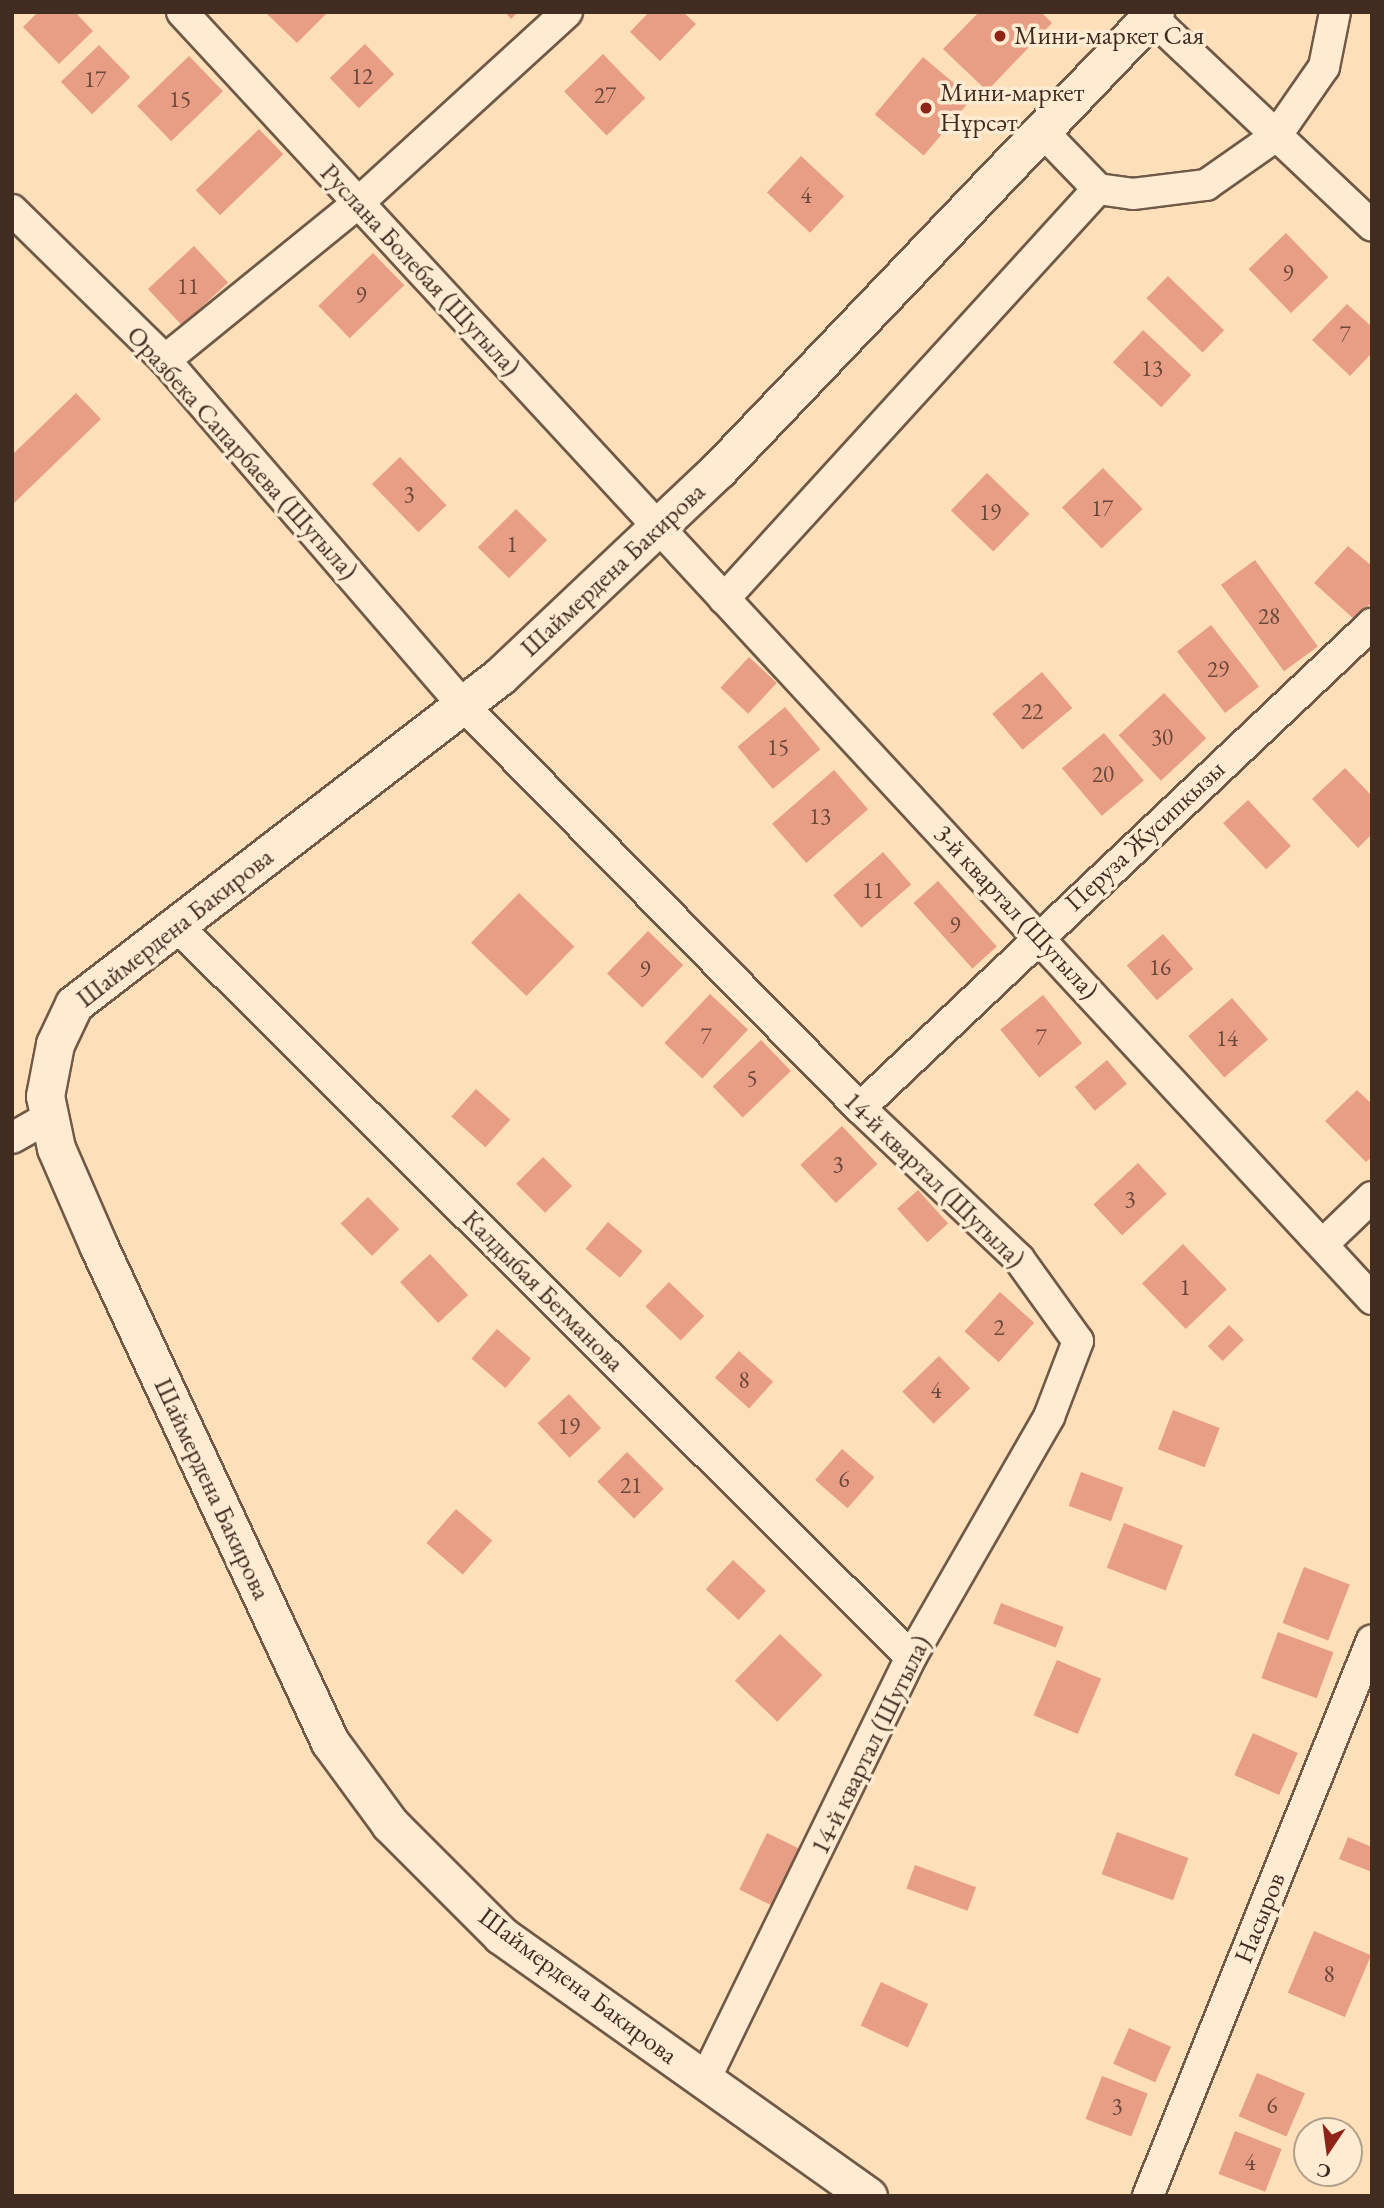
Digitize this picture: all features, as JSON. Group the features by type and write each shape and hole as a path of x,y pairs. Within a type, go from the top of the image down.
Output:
{"street":[{"name":"Руслана Болебая (Шугыла)","path":"183,12 657,527"},
{"path":"165,360 358,203 567,12"},
{"path":"1042,131 1098,189 1133,194 1206,185 1276,136 1324,67 1335,12"},
{"path":"1150,14 1372,226"},
{"name":"Шаймердена Бакирова","path":"868,2196 501,1935 390,1824 330,1742 99,1247 56,1148 45,1096 55,1044 74,1004 500,676 718,470 1150,14"},
{"path":"724,598 1098,189"},
{"name":"Оразбека Сапарбаева (Шугыла)","path":"12,209 165,360 463,705"},
{"name":"3-й квартал (Шугыла)","path":"657,527 1372,1298"},
{"name":"Перуза Жусипкызы","path":"860,1108 1038,936 1372,624"},
{"name":"14-й квартал (Шугыла)","path":"463,705 860,1108 1019,1259 1078,1341 1049,1418 911,1657 704,2081"},
{"name":"Калдыбая Бегманова","path":"176,925 911,1657"},
{"path":"12,1138 49,1117"},
{"path":"1323,1244 1372,1197"},
{"name":"Насыров","path":"1149,2196 1372,1640"}],"building":[{"path":"38,12 75,12 93,31 59,64 23,27"},
{"path":"265,12 328,12 297,43"},
{"path":"505,12 518,12 511,19"},
{"path":"649,12 683,12 696,24 660,61 630,32"},
{"path":"979,12 1041,12 1052,23 987,91 943,49"},
{"path":"365,44 394,74 359,108 330,78"},
{"path":"99,45 130,77 92,114 61,82"},
{"path":"603,54 645,98 607,135 564,92"},
{"path":"189,56 223,91 171,141 137,106"},
{"path":"923,57 972,98 924,156 875,114"},
{"path":"259,129 283,154 220,215 196,190"},
{"path":"801,156 844,196 810,233 767,193"},
{"path":"1286,233 1328,277 1291,313 1249,269"},
{"path":"194,246 228,283 182,326 148,289"},
{"path":"373,253 404,285 350,338 318,306"},
{"path":"1168,276 1224,330 1203,352 1146,298"},
{"path":"1347,304 1372,327 1372,353 1350,376 1312,340"},
{"path":"1143,330 1191,375 1161,407 1113,362"},
{"path":"76,393 101,419 12,505 12,455"},
{"path":"400,457 447,505 418,532 372,484"},
{"path":"1103,468 1143,509 1102,549 1062,508"},
{"path":"987,473 1029,514 993,551 951,510"},
{"path":"516,509 547,540 509,578 478,547"},
{"path":"1348,546 1372,566 1372,602 1355,620 1314,583"},
{"path":"1255,560 1318,647 1284,671 1221,585"},
{"path":"1211,625 1259,686 1225,713 1177,651"},
{"path":"749,657 777,683 748,714 720,688"},
{"path":"1042,672 1072,708 1022,750 992,714"},
{"path":"1164,693 1206,738 1161,781 1119,735"},
{"path":"785,707 820,749 773,789 738,747"},
{"path":"1104,733 1144,780 1102,816 1062,768"},
{"path":"1345,768 1372,796 1372,834 1358,848 1312,799"},
{"path":"834,770 868,809 806,863 772,824"},
{"path":"1248,800 1291,846 1266,869 1223,823"},
{"path":"883,852 911,884 861,928 833,895"},
{"path":"938,881 997,946 972,968 913,903"},
{"path":"519,893 574,946 526,996 471,943"},
{"path":"648,931 683,965 642,1007 607,973"},
{"path":"1163,934 1193,969 1157,1000 1127,965"},
{"path":"710,994 748,1029 702,1078 664,1043"},
{"path":"1043,995 1082,1043 1039,1078 1000,1030"},
{"path":"1232,998 1268,1040 1224,1078 1188,1036"},
{"path":"761,1040 791,1071 743,1117 713,1087"},
{"path":"1107,1060 1127,1084 1095,1111 1075,1087"},
{"path":"476,1089 510,1120 485,1147 451,1116"},
{"path":"1357,1090 1372,1104 1372,1157 1366,1162 1325,1121"},
{"path":"842,1126 877,1164 836,1203 800,1165"},
{"path":"543,1157 572,1186 545,1213 516,1184"},
{"path":"1138,1163 1167,1194 1122,1235 1093,1205"},
{"path":"918,1190 948,1223 927,1242 897,1209"},
{"path":"368,1197 399,1229 372,1256 341,1223"},
{"path":"608,1222 642,1251 620,1278 586,1249"},
{"path":"1183,1244 1227,1289 1186,1329 1142,1284"},
{"path":"430,1254 468,1295 438,1323 400,1282"},
{"path":"669,1282 704,1316 681,1340 645,1306"},
{"path":"1000,1292 1034,1323 999,1362 965,1331"},
{"path":"1229,1325 1244,1340 1223,1361 1208,1346"},
{"path":"497,1329 531,1359 505,1388 471,1358"},
{"path":"739,1351 773,1382 749,1409 715,1378"},
{"path":"939,1356 970,1388 934,1424 902,1391"},
{"path":"569,1394 601,1428 570,1458 538,1423"},
{"path":"1173,1410 1220,1428 1205,1467 1158,1449"},
{"path":"842,1449 874,1477 848,1508 815,1480"},
{"path":"627,1452 664,1489 634,1518 597,1482"},
{"path":"1081,1472 1123,1487 1111,1521 1069,1506"},
{"path":"456,1509 492,1540 463,1574 426,1543"},
{"path":"1124,1523 1183,1546 1166,1590 1107,1568"},
{"path":"733,1560 766,1591 739,1620 706,1589"},
{"path":"1304,1567 1350,1585 1328,1641 1282,1623"},
{"path":"1001,1603 1064,1627 1056,1648 993,1624"},
{"path":"1278,1632 1333,1652 1317,1698 1261,1678"},
{"path":"780,1634 822,1675 777,1722 735,1681"},
{"path":"1057,1660 1101,1679 1078,1734 1034,1715"},
{"path":"1253,1733 1298,1753 1279,1795 1234,1775"},
{"path":"1117,1832 1188,1858 1173,1900 1102,1874"},
{"path":"767,1833 802,1850 774,1907 739,1890"},
{"path":"1348,1837 1372,1847 1372,1872 1339,1859"},
{"path":"915,1865 976,1887 968,1911 906,1888"},
{"path":"1314,1931 1371,1955 1345,2017 1288,1993"},
{"path":"881,1982 928,2004 908,2047 861,2026"},
{"path":"1129,2028 1171,2047 1155,2082 1113,2064"},
{"path":"1257,2073 1305,2093 1287,2137 1239,2116"},
{"path":"1102,2076 1148,2094 1131,2137 1086,2119"},
{"path":"1235,2131 1282,2149 1265,2192 1219,2174"}],"place":[{"name":"Мини-маркет Сая","path":"1000,36"},
{"name":"Мини-маркет Нұрсәт","path":"926,108"}]}
